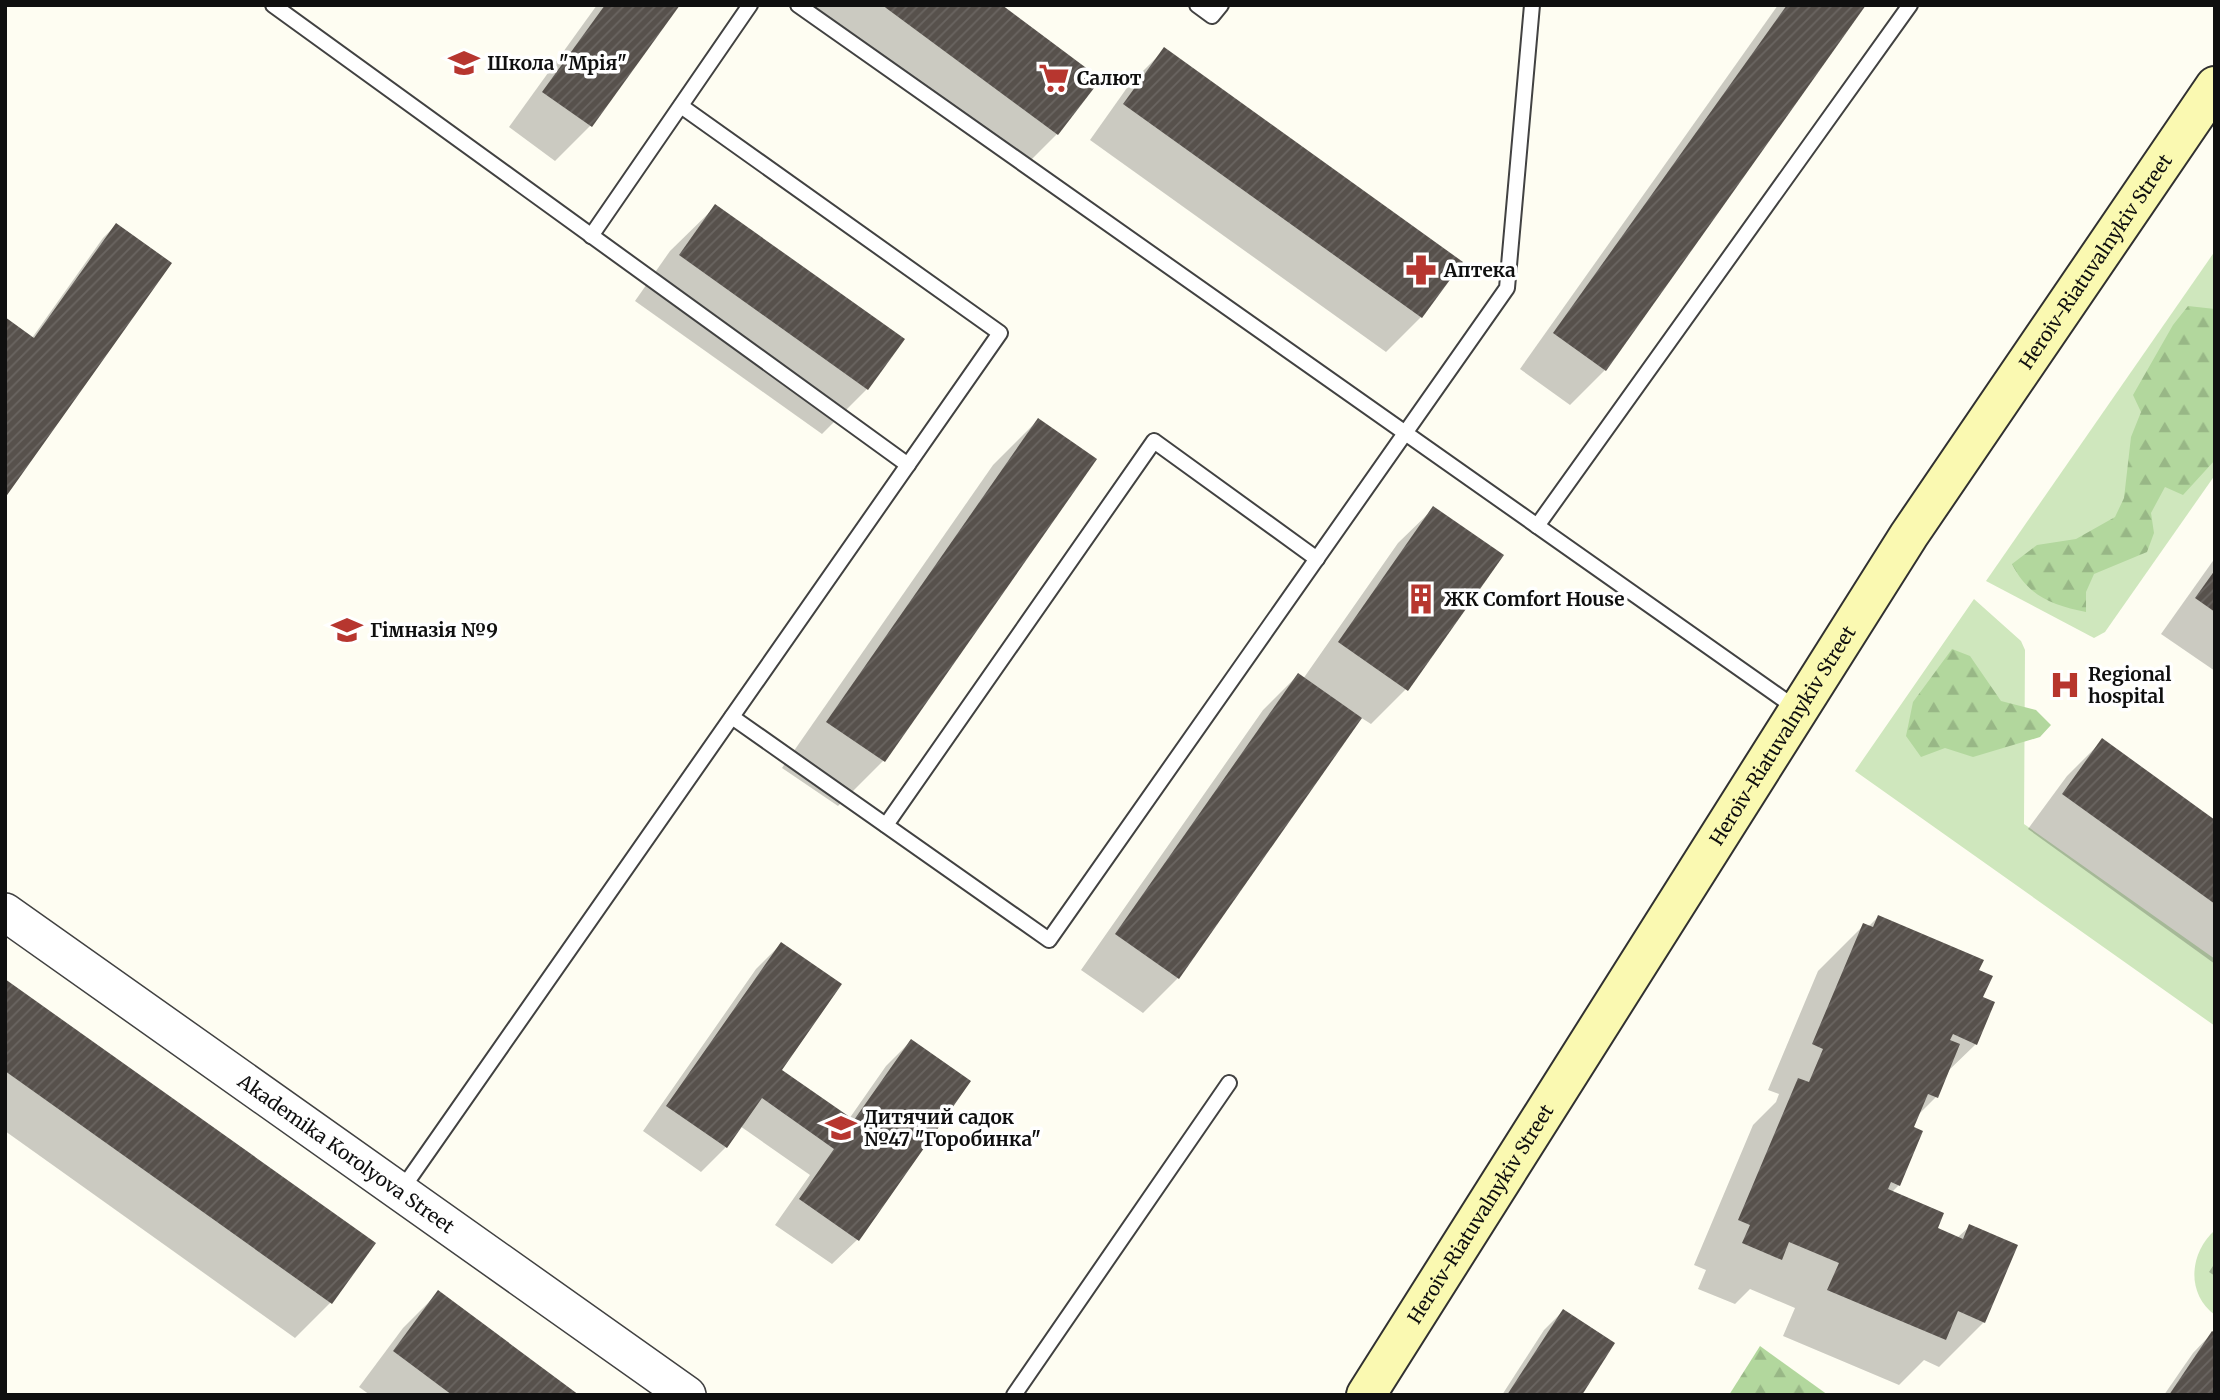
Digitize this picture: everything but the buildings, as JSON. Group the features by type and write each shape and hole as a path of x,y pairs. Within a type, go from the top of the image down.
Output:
{"main road":[{"name":"Heroiv-Riatuvalnykiv Street","path":"1366,1395 1797,709 1909,536 2215,86"}],"street":[{"name":"Akademika Korolyova Street","path":"5,912 687,1395"}],"lane":[{"path":"273,5 908,465"},
{"path":"591,236 750,5"},
{"path":"798,5 1797,709"},
{"path":"1197,5 1212,16 1221,5"},
{"path":"732,717 1049,940 1507,288 1532,5"},
{"path":"1537,526 1910,5"},
{"path":"399,1193 1000,333 681,106"},
{"path":"886,825 1154,441 1317,559"},
{"path":"1014,1395 1229,1083"}],"green space":[{"path":"2215,251 2215,475 2105,632 2094,638 1986,581"},
{"path":"2188,306 2215,309 2215,460 2183,495 2165,487 2151,513 2154,533 2147,552 2094,574 2086,592 2086,612 2052,602 2033,591 2012,564 2037,545 2076,539 2115,517 2124,498 2131,437 2141,412 2133,395 2173,325"},
{"path":"1974,599 2021,641 2025,650 2024,824 2215,959 2215,1026 1855,771"},
{"path":"1952,649 1970,656 2001,701 2036,710 2051,725 2040,737 1973,757 1945,748 1921,757 1906,736 1913,702"},
{"path":"2215,1230 2215,1315 2199,1296 2194,1273 2200,1250"},
{"path":"1760,1346 1828,1395 1729,1395"}],"place":[{"name":"Школа \"Мрія\"","path":"464,63"},
{"name":"Салют","path":"1054,78"},
{"name":"Аптека","path":"1421,270"},
{"name":"ЖК Comfort House","path":"1421,599"},
{"name":"Гімназія №9","path":"347,630"},
{"name":"Regional hospital","path":"2065,685"},
{"name":"Дитячий садок №47 \"Горобинка\"","path":"841,1128"}]}
